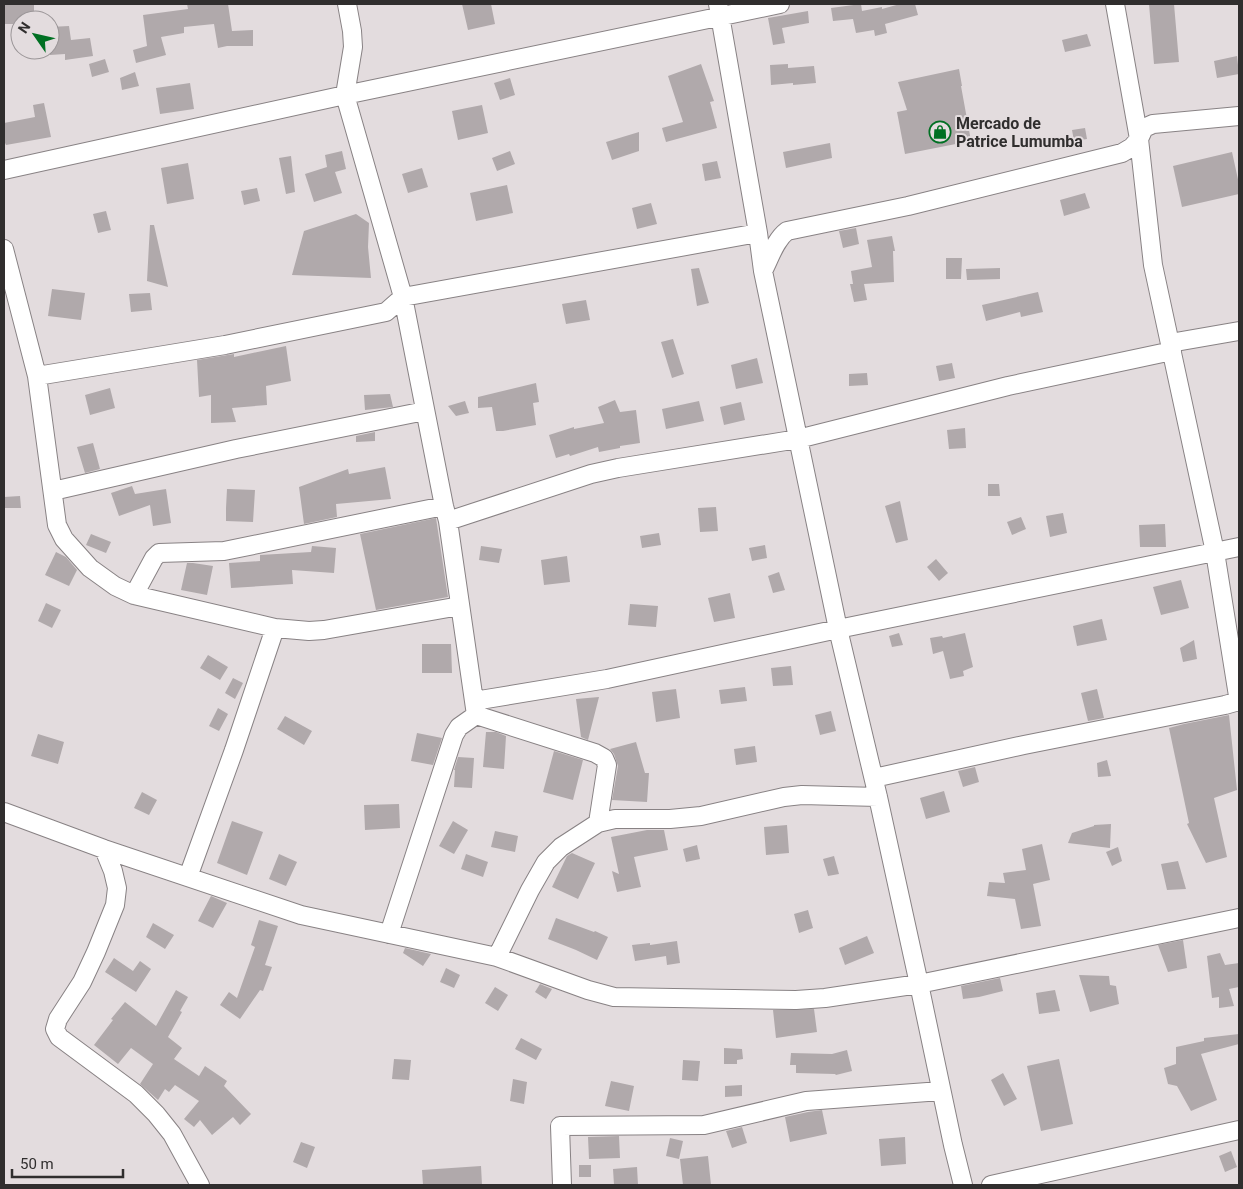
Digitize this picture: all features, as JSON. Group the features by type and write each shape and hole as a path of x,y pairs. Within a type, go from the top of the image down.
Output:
{"street":[{"path":"348,4 353,47 345,95 403,297 446,513 475,708"},
{"path":"4,170 719,10 780,4"},
{"path":"874,778 1239,701 1215,552 1154,265 1138,139 1115,4"},
{"path":"719,10 763,271 838,629 874,778 919,984 953,1146 958,1185"},
{"path":"763,271 782,234 787,230 908,206 1122,153 1132,147 1144,128 1153,124 1239,116"},
{"path":"37,376 225,346 386,312 403,297 758,233"},
{"path":"4,249 9,288 37,376 57,525 64,539 90,568 115,586 134,595 275,628 308,631 324,630 460,606"},
{"path":"134,595 154,558 159,553 224,550 446,513 618,468 798,439 1008,386 1239,331"},
{"path":"54,492 236,450 425,411"},
{"path":"389,934 454,735 475,708 838,629 1239,547"},
{"path":"188,877 234,750 275,628"},
{"path":"475,708 604,758 607,765 598,823"},
{"path":"497,957 546,862 561,847 598,823 615,819 670,819 701,816 784,797 802,795 878,797"},
{"path":"4,812 104,849 301,915 497,957 588,990 614,997 796,1000 825,998 919,984 1239,918"},
{"path":"104,849 113,871 117,888 115,905 82,982 58,1019 55,1029 59,1037 136,1094 156,1114 172,1134 200,1185"},
{"path":"562,1185 560,1126 704,1125 806,1102 941,1091"},
{"path":"991,1185 1239,1130"}],"building":[{"path":"4,4 34,4 34,10 10,10 10,24 4,24"},
{"path":"187,4 228,4 232,31 253,30 253,46 218,48 214,24 184,27 184,33 161,37 166,55 136,63 133,50 147,46 143,15 188,9"},
{"path":"462,4 491,4 495,24 468,30"},
{"path":"861,4 862,11 882,7 882,9 900,4 915,4 918,15 885,24 887,33 875,36 874,30 856,33 853,19 833,21 831,8"},
{"path":"1149,4 1174,4 1179,62 1154,64"},
{"path":"808,11 809,23 782,28 785,43 773,45 768,18"},
{"path":"60,26 69,26 71,40 90,38 93,56 65,60 65,54 60,54"},
{"path":"1087,34 1091,46 1065,52 1062,40"},
{"path":"1237,56 1239,74 1217,78 1214,61"},
{"path":"105,59 109,72 92,77 89,64"},
{"path":"701,64 714,101 710,102 717,128 666,142 662,128 683,122 668,76"},
{"path":"788,64 788,68 814,66 816,83 771,85 770,65"},
{"path":"959,69 971,141 905,154 897,112 907,110 898,82"},
{"path":"135,72 139,86 122,90 120,78"},
{"path":"510,78 515,95 500,100 494,83"},
{"path":"190,83 194,109 160,114 156,88"},
{"path":"44,103 51,137 4,144 4,123 35,117 33,105"},
{"path":"482,105 488,133 458,140 452,111"},
{"path":"1085,128 1087,139 1074,141 1072,130"},
{"path":"639,132 639,151 612,160 606,142"},
{"path":"830,143 832,158 786,168 783,152"},
{"path":"342,151 346,169 335,172 342,193 314,202 305,174 327,167 325,155"},
{"path":"510,151 515,164 497,171 492,158"},
{"path":"1232,152 1239,184 1239,194 1182,207 1173,166"},
{"path":"291,156 295,192 286,194 279,158"},
{"path":"717,161 721,178 705,181 702,164"},
{"path":"188,163 194,199 167,204 161,168"},
{"path":"422,168 428,187 408,193 402,174"},
{"path":"507,185 513,213 476,221 470,193"},
{"path":"257,188 260,201 244,205 241,191"},
{"path":"1085,193 1090,208 1064,216 1060,200"},
{"path":"651,203 657,224 637,229 632,208"},
{"path":"106,211 111,230 98,233 93,214"},
{"path":"356,214 369,223 368,247 371,278 292,275 304,231"},
{"path":"150,225 154,225 168,287 147,281"},
{"path":"856,228 859,244 843,248 839,231"},
{"path":"892,236 895,251 893,251 894,282 864,284 867,300 854,302 850,284 853,284 851,271 872,267 867,240"},
{"path":"946,258 962,258 961,279 946,279"},
{"path":"699,268 709,303 697,306 691,269"},
{"path":"1000,268 1000,279 967,280 966,269"},
{"path":"52,289 85,293 81,320 48,316"},
{"path":"1038,292 1043,312 1021,317 1020,312 986,321 982,305"},
{"path":"150,293 152,310 131,312 129,294"},
{"path":"586,300 590,320 566,324 562,304"},
{"path":"673,339 684,374 672,378 661,342"},
{"path":"286,346 291,381 266,386 267,405 232,408 236,422 211,423 211,395 199,397 197,360 234,354 234,357"},
{"path":"757,358 763,383 736,389 731,365"},
{"path":"952,363 955,378 939,381 936,366"},
{"path":"867,373 868,385 849,386 849,374"},
{"path":"536,383 539,402 533,403 536,425 496,431 492,407 478,408 478,397"},
{"path":"110,388 115,408 90,415 85,395"},
{"path":"390,394 393,407 365,410 364,395"},
{"path":"615,400 620,412 636,410 640,443 599,452 598,447 570,456 569,454 556,458 549,435 574,427 574,429 604,423 598,407"},
{"path":"465,401 469,413 456,416 448,406"},
{"path":"699,401 704,421 666,429 662,409"},
{"path":"741,402 745,420 724,425 720,407"},
{"path":"965,428 966,448 949,449 947,430"},
{"path":"375,432 375,441 356,442 356,436"},
{"path":"93,443 100,469 85,473 77,447"},
{"path":"385,467 391,499 336,504 337,517 304,524 299,487 348,469 349,474"},
{"path":"988,484 999,484 1000,496 988,496"},
{"path":"132,486 135,494 166,489 171,523 153,526 150,505 119,516 111,493"},
{"path":"227,489 255,490 253,522 226,521"},
{"path":"20,496 21,508 4,508 4,497"},
{"path":"900,501 908,540 896,543 885,506"},
{"path":"716,507 718,531 700,532 698,508"},
{"path":"1063,513 1067,533 1050,537 1046,516"},
{"path":"1021,517 1026,529 1012,535 1007,522"},
{"path":"436,518 448,597 376,610 360,534"},
{"path":"1165,524 1166,547 1140,547 1139,525"},
{"path":"659,533 661,545 642,548 640,536"},
{"path":"91,534 111,542 106,553 86,545"},
{"path":"765,545 767,558 752,561 749,548"},
{"path":"312,546 336,548 334,573 292,570 293,584 231,588 229,563 260,561 260,555 311,552"},
{"path":"481,546 502,549 499,563 479,560"},
{"path":"56,552 66,557 77,570 69,586 45,575"},
{"path":"567,556 570,582 544,585 541,560"},
{"path":"936,559 948,573 939,581 927,567"},
{"path":"187,563 213,566 207,595 181,590"},
{"path":"779,572 785,590 773,593 768,576"},
{"path":"1181,580 1189,608 1161,615 1153,587"},
{"path":"730,593 735,618 714,622 708,598"},
{"path":"46,603 61,610 52,628 38,621"},
{"path":"630,604 658,606 656,627 628,625"},
{"path":"1102,619 1107,640 1077,646 1073,626"},
{"path":"899,633 903,645 892,647 889,636"},
{"path":"965,633 973,667 963,671 964,676 950,679 943,651 933,654 930,638 942,636 943,638"},
{"path":"1194,640 1197,659 1183,662 1180,648"},
{"path":"422,644 451,644 452,673 422,673"},
{"path":"208,655 228,667 220,680 200,668"},
{"path":"791,666 793,685 773,686 771,668"},
{"path":"233,678 243,683 235,699 225,693"},
{"path":"745,687 747,701 721,704 719,690"},
{"path":"676,689 680,718 656,722 652,692"},
{"path":"1097,689 1104,718 1088,721 1081,693"},
{"path":"599,697 588,740 581,737 576,699"},
{"path":"218,708 228,714 219,731 209,726"},
{"path":"831,711 836,731 820,735 815,715"},
{"path":"1229,715 1237,790 1214,798 1227,857 1206,863 1187,824 1189,823 1169,728"},
{"path":"285,716 312,731 304,745 277,729"},
{"path":"486,732 496,732 506,736 504,769 483,767"},
{"path":"417,733 442,738 433,765 411,761"},
{"path":"38,734 64,742 58,764 31,756"},
{"path":"636,742 645,773 649,773 647,802 612,800 618,766 610,749"},
{"path":"755,746 757,762 736,765 734,749"},
{"path":"554,751 583,760 573,800 543,792"},
{"path":"458,757 474,758 472,788 454,787 454,770"},
{"path":"1107,760 1111,776 1098,777 1097,763"},
{"path":"975,767 979,782 963,787 958,771"},
{"path":"944,791 950,812 926,819 920,798"},
{"path":"142,792 157,800 149,815 134,808"},
{"path":"399,804 400,828 365,830 364,805"},
{"path":"232,821 263,832 247,875 217,863"},
{"path":"453,821 468,830 454,854 439,846"},
{"path":"1111,824 1110,848 1068,843 1072,833 1094,825"},
{"path":"787,825 789,853 766,855 764,827"},
{"path":"647,830 664,830 668,850 634,857 641,887 617,892 612,871 619,874 611,837"},
{"path":"495,831 518,836 515,852 491,847"},
{"path":"1042,844 1050,880 1033,884 1041,926 1021,929 1015,899 987,896 989,882 1005,883 1003,873 1026,870 1022,849"},
{"path":"697,845 700,859 686,862 683,849"},
{"path":"1118,847 1122,861 1112,866 1106,852"},
{"path":"572,853 595,863 578,899 552,887 567,856"},
{"path":"279,854 297,862 286,886 269,879"},
{"path":"466,854 488,862 483,877 461,869"},
{"path":"834,856 839,874 828,876 823,859"},
{"path":"1178,861 1186,889 1167,890 1161,864"},
{"path":"211,896 227,903 213,928 198,921"},
{"path":"808,910 813,928 799,933 794,914"},
{"path":"556,918 608,937 597,960 548,939"},
{"path":"259,920 278,926 265,965 272,967 263,991 260,990 240,1019 220,1005 229,992 237,998 255,947 251,945"},
{"path":"153,923 174,935 165,949 146,937"},
{"path":"867,936 874,953 845,965 839,948"},
{"path":"1183,940 1187,968 1168,972 1158,945"},
{"path":"677,941 680,963 667,965 666,956 635,961 632,945 650,943 650,945"},
{"path":"405,948 431,954 423,966 403,953"},
{"path":"1220,953 1225,965 1239,963 1239,987 1229,989 1234,1006 1219,1008 1219,997 1212,998 1207,956"},
{"path":"114,958 133,971 140,961 151,969 136,992 105,972"},
{"path":"446,968 460,975 454,988 440,982"},
{"path":"1079,975 1109,976 1110,985 1116,986 1119,1004 1090,1012"},
{"path":"1000,978 1003,991 963,999 961,986"},
{"path":"540,984 552,989 546,999 535,992"},
{"path":"495,987 508,995 498,1011 485,1003"},
{"path":"176,990 188,997 168,1037 182,1048 174,1059 199,1076 205,1066 227,1081 224,1086 251,1114 240,1125 233,1117 212,1135 200,1120 194,1127 184,1119 199,1101 175,1085 169,1092 165,1089 158,1100 140,1084 153,1064 131,1048 118,1064 94,1045 125,1002 156,1026"},
{"path":"1055,990 1060,1011 1039,1014 1036,993"},
{"path":"814,1009 817,1032 776,1038 773,1010"},
{"path":"1239,1034 1239,1044 1201,1054 1217,1100 1191,1111 1177,1086 1168,1084 1164,1068 1176,1064 1176,1047 1204,1041 1204,1038"},
{"path":"521,1038 542,1049 536,1060 515,1049"},
{"path":"724,1048 742,1049 743,1059 737,1060 737,1064 724,1064"},
{"path":"847,1050 852,1071 836,1075 796,1073 796,1065 790,1065 791,1053 832,1054"},
{"path":"394,1059 411,1060 409,1080 392,1079"},
{"path":"1059,1059 1073,1124 1041,1131 1027,1066"},
{"path":"683,1060 700,1061 698,1081 682,1080"},
{"path":"1003,1073 1017,1099 1004,1106 991,1080"},
{"path":"513,1079 527,1082 524,1104 510,1101"},
{"path":"611,1081 634,1086 629,1111 605,1106"},
{"path":"742,1085 742,1096 725,1097 725,1086"},
{"path":"822,1110 827,1134 790,1142 785,1117"},
{"path":"742,1127 747,1143 732,1148 726,1131"},
{"path":"619,1136 620,1158 589,1159 588,1137"},
{"path":"905,1137 906,1164 881,1166 879,1139"},
{"path":"670,1138 683,1141 679,1159 666,1156"},
{"path":"301,1142 315,1147 307,1168 293,1162"},
{"path":"1231,1151 1237,1167 1225,1172 1219,1156"},
{"path":"708,1156 711,1185 683,1185 680,1159"},
{"path":"579,1165 591,1165 591,1177 579,1177"},
{"path":"481,1166 482,1185 423,1185 422,1170"},
{"path":"637,1167 638,1185 614,1185 613,1169"}],"place":[{"name":"Mercado de Patrice Lumumba","path":"940,132"}]}
